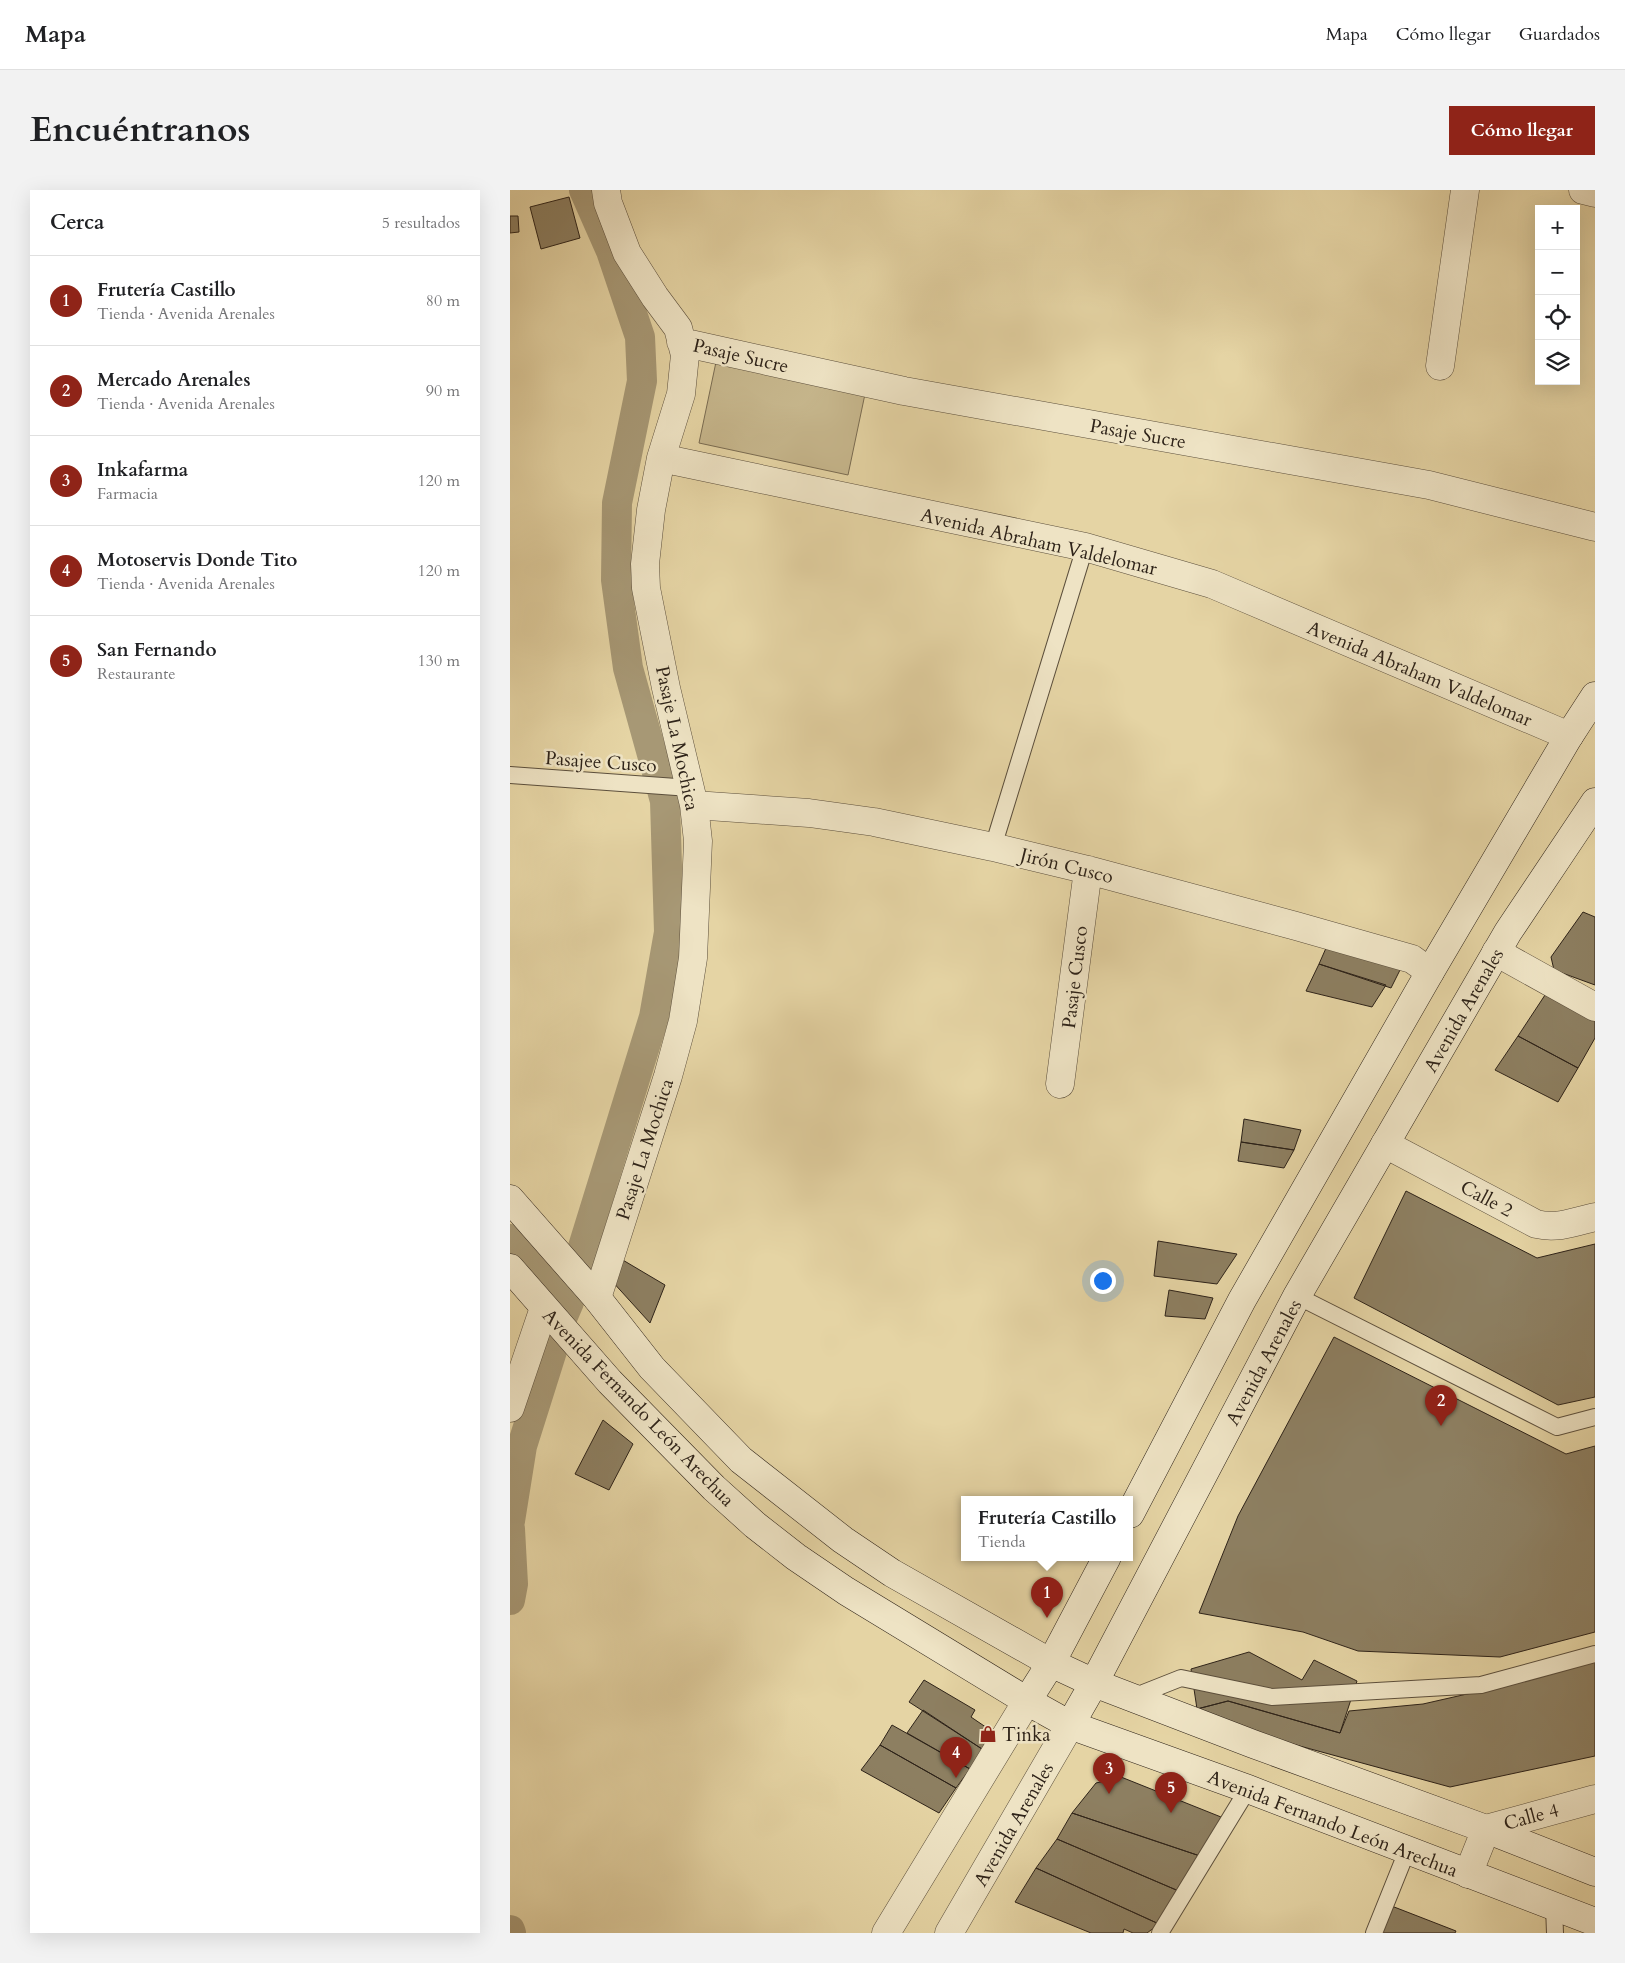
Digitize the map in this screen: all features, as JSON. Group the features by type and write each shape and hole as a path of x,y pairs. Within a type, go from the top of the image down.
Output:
{"street":[{"name":"Pasaje La Mochica","path":"597,1298 668,1076 683,1021 693,958 698,841 692,797 666,688 646,588 649,528 661,458 681,394 685,355 678,328 655,297 627,253 608,203 606,190"},
{"path":"1440,366 1465,190"},
{"path":"1583,190 1595,193"},
{"name":"Pasaje Sucre","path":"681,342 904,391 1429,485 1595,527"},
{"name":"Avenida Abraham Valdelomar","path":"661,458 1085,547 1212,584 1569,736"},
{"path":"1133,1508 1242,1300 1430,972 1569,736 1595,696"},
{"name":"Jirón Cusco","path":"692,797 855,819 993,847 1088,870 1398,955 1412,960 1430,972"},
{"name":"Avenida Arenales","path":"949,1933 1094,1683 1297,1296 1508,932 1595,802"},
{"name":"Pasaje Cusco","path":"1060,1084 1088,870"},
{"path":"1496,952 1595,1007"},
{"name":"Calle 2","path":"1385,1144 1536,1224 1560,1226 1595,1217"},
{"name":"Avenida Fernando León Arechua","path":"510,1199 597,1298 652,1368 741,1460 797,1506 892,1573 1051,1662 1094,1683"},
{"name":"Avenida Fernando León Arechua","path":"510,1268 610,1382 714,1488 755,1525 796,1557 846,1591 1027,1701 1070,1726 1248,1789 1595,1922"},
{"path":"510,1408 544,1308"},
{"path":"886,1933 1051,1662 1105,1561"},
{"path":"1094,1683 1253,1744 1486,1829 1595,1872"},
{"name":"Calle 4","path":"1468,1874 1486,1829 1595,1799"}],"lane":[{"path":"993,847 1085,547"},
{"name":"Pasajee Cusco","path":"510,774 692,797"},
{"path":"1297,1296 1557,1427 1595,1418"},
{"path":"1132,1697 1181,1678 1272,1697 1481,1685 1595,1654"},
{"path":"1160,1933 1248,1789"},
{"path":"1374,1933 1407,1850"},
{"path":"1554,1906 1555,1933"}],"shaded area":[{"path":"716,362 865,394 848,475 699,443"}],"building":[{"path":"569,197 580,238 541,249 530,207"},
{"path":"510,216 518,216 519,232 510,233"},
{"path":"1583,912 1595,917 1595,985 1554,970 1551,957"},
{"path":"1330,939 1403,964 1391,988 1319,964"},
{"path":"1319,964 1386,985 1372,1007 1306,991"},
{"path":"1547,992 1595,1019 1595,1038 1578,1068 1518,1036"},
{"path":"1518,1036 1578,1068 1558,1102 1495,1070"},
{"path":"1244,1119 1301,1130 1294,1150 1241,1142"},
{"path":"1241,1142 1294,1150 1284,1168 1238,1161"},
{"path":"1406,1191 1537,1258 1595,1244 1595,1397 1558,1405 1354,1298"},
{"path":"1158,1241 1237,1254 1217,1284 1154,1276"},
{"path":"616,1256 665,1285 650,1323 611,1280"},
{"path":"1169,1290 1213,1298 1205,1319 1165,1316"},
{"path":"1334,1337 1566,1454 1595,1446 1595,1632 1500,1657 1358,1651 1303,1632 1199,1613 1238,1516"},
{"path":"603,1420 633,1444 609,1490 575,1474"},
{"path":"1249,1652 1302,1680 1314,1660 1357,1681 1340,1733 1228,1701 1197,1709 1191,1669"},
{"path":"1595,1662 1595,1756 1450,1787 1197,1718 1197,1709 1228,1701 1340,1733 1349,1711 1423,1704"},
{"path":"924,1680 975,1710 971,1717 993,1732 982,1749 909,1702"},
{"path":"923,1710 982,1749 970,1769 907,1733"},
{"path":"892,1725 970,1769 956,1788 880,1745"},
{"path":"880,1745 956,1788 939,1813 861,1770"},
{"path":"1121,1777 1221,1817 1203,1857 1072,1813 1096,1783"},
{"path":"1072,1813 1203,1857 1181,1892 1057,1839"},
{"path":"1057,1839 1181,1892 1159,1924 1036,1868"},
{"path":"1036,1868 1159,1924 1147,1933 1133,1933 1124,1929 1123,1933 1091,1933 1015,1902"},
{"path":"1389,1905 1456,1931 1455,1933 1378,1933"}],"waterway":[{"path":"510,1521 522,1446 569,1302 583,1247 654,1017 669,932 665,801 628,668 616,580 617,503 642,381 640,337 611,251 584,190"},
{"path":"510,1239 569,1302"},
{"path":"510,1529 513,1584 510,1600"}],"place":[{"name":"Mercado Arenales","path":"1441,1426"},
{"name":"Frutería Castillo","path":"1047,1618"},
{"name":"Tinka","path":"988,1734"},
{"name":"Motoservis Donde Tito","path":"956,1778"},
{"name":"Inkafarma","path":"1109,1794"},
{"name":"San Fernando","path":"1171,1813"}]}
